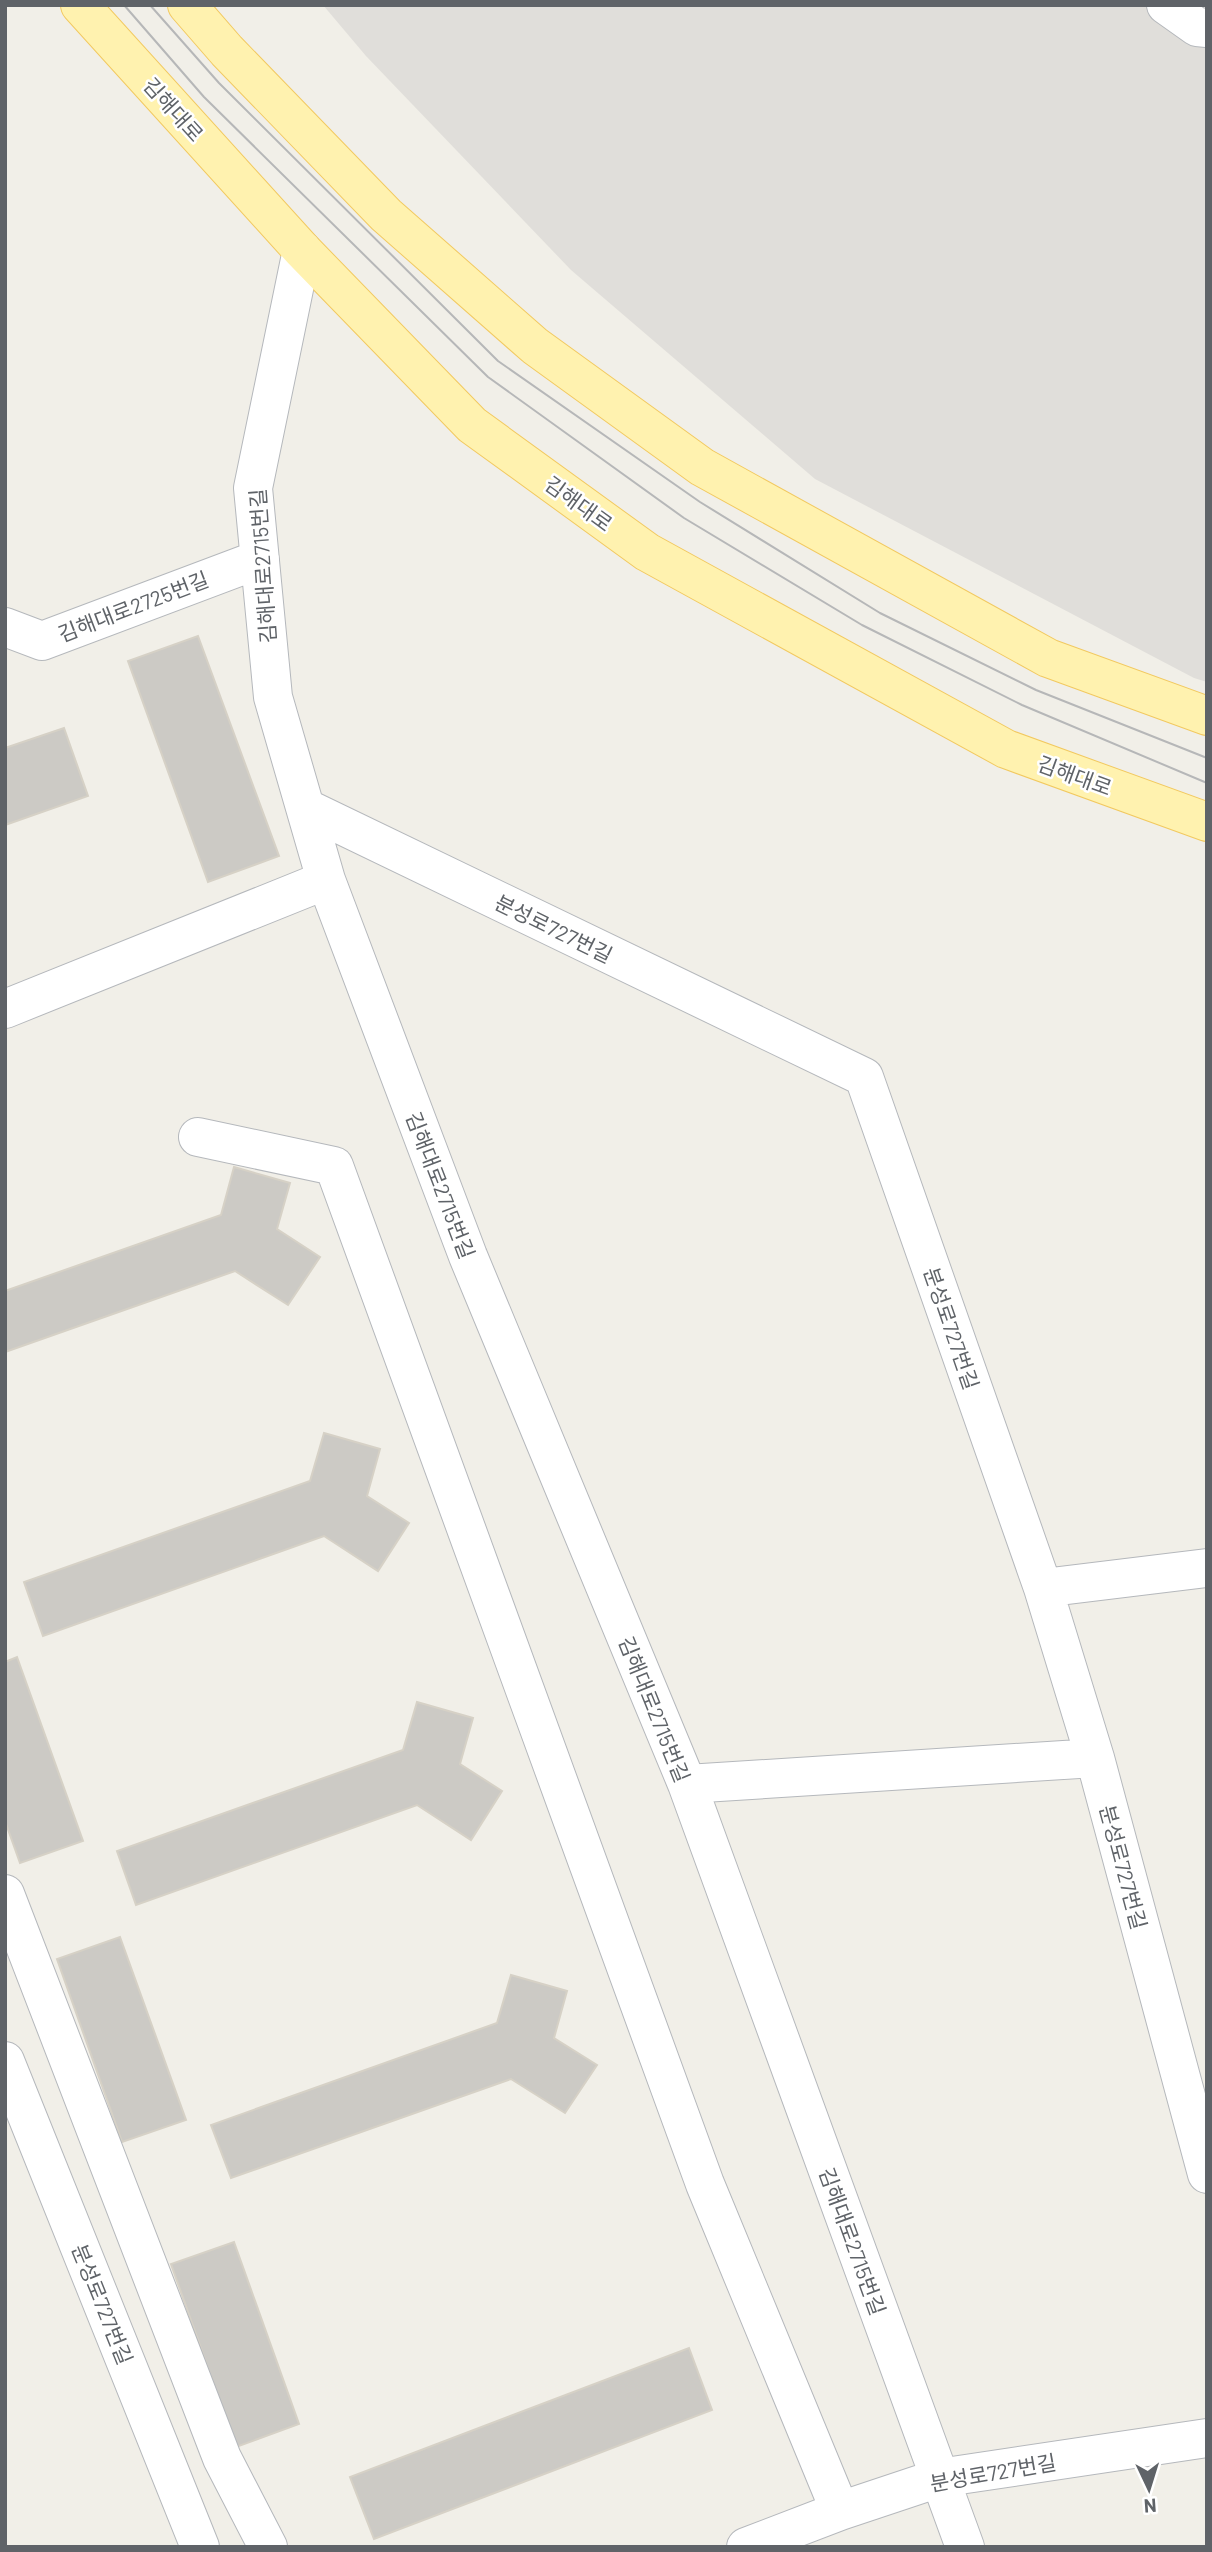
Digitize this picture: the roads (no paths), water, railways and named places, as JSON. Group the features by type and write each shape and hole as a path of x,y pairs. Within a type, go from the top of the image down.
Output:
{"main road":[{"name":"김해대로","path":"80,5 302,250 472,425 647,552 1006,750 1207,822"},
{"path":"187,5 227,51 386,215 535,346 702,467 1048,658 1207,716"}],"street":[{"path":"1167,5 1197,27 1207,28"},
{"name":"김해대로2715번길","path":"302,250 253,488 273,697 326,880 468,1256 687,1784 965,2547"},
{"name":"김해대로2725번길","path":"5,627 41,640 260,559"},
{"name":"분성로727번길","path":"306,808 864,1077 1043,1588 1095,1758 1207,2174"},
{"path":"5,1009 326,880"},
{"path":"198,1137 334,1166 705,2184 840,2511"},
{"path":"1043,1588 1207,1568"},
{"path":"687,1784 1095,1758"},
{"path":"5,1894 222,2458 268,2547"},
{"name":"분성로727번길","path":"5,2061 200,2547"},
{"name":"분성로727번길","path":"746,2547 840,2511 939,2478 1207,2438"}],"tram line":[{"path":"124,5 204,97 488,377 684,518 862,625 1022,705 1207,783"},
{"path":"150,5 219,83 498,361 700,502 880,613 1036,690 1207,758"}]}
